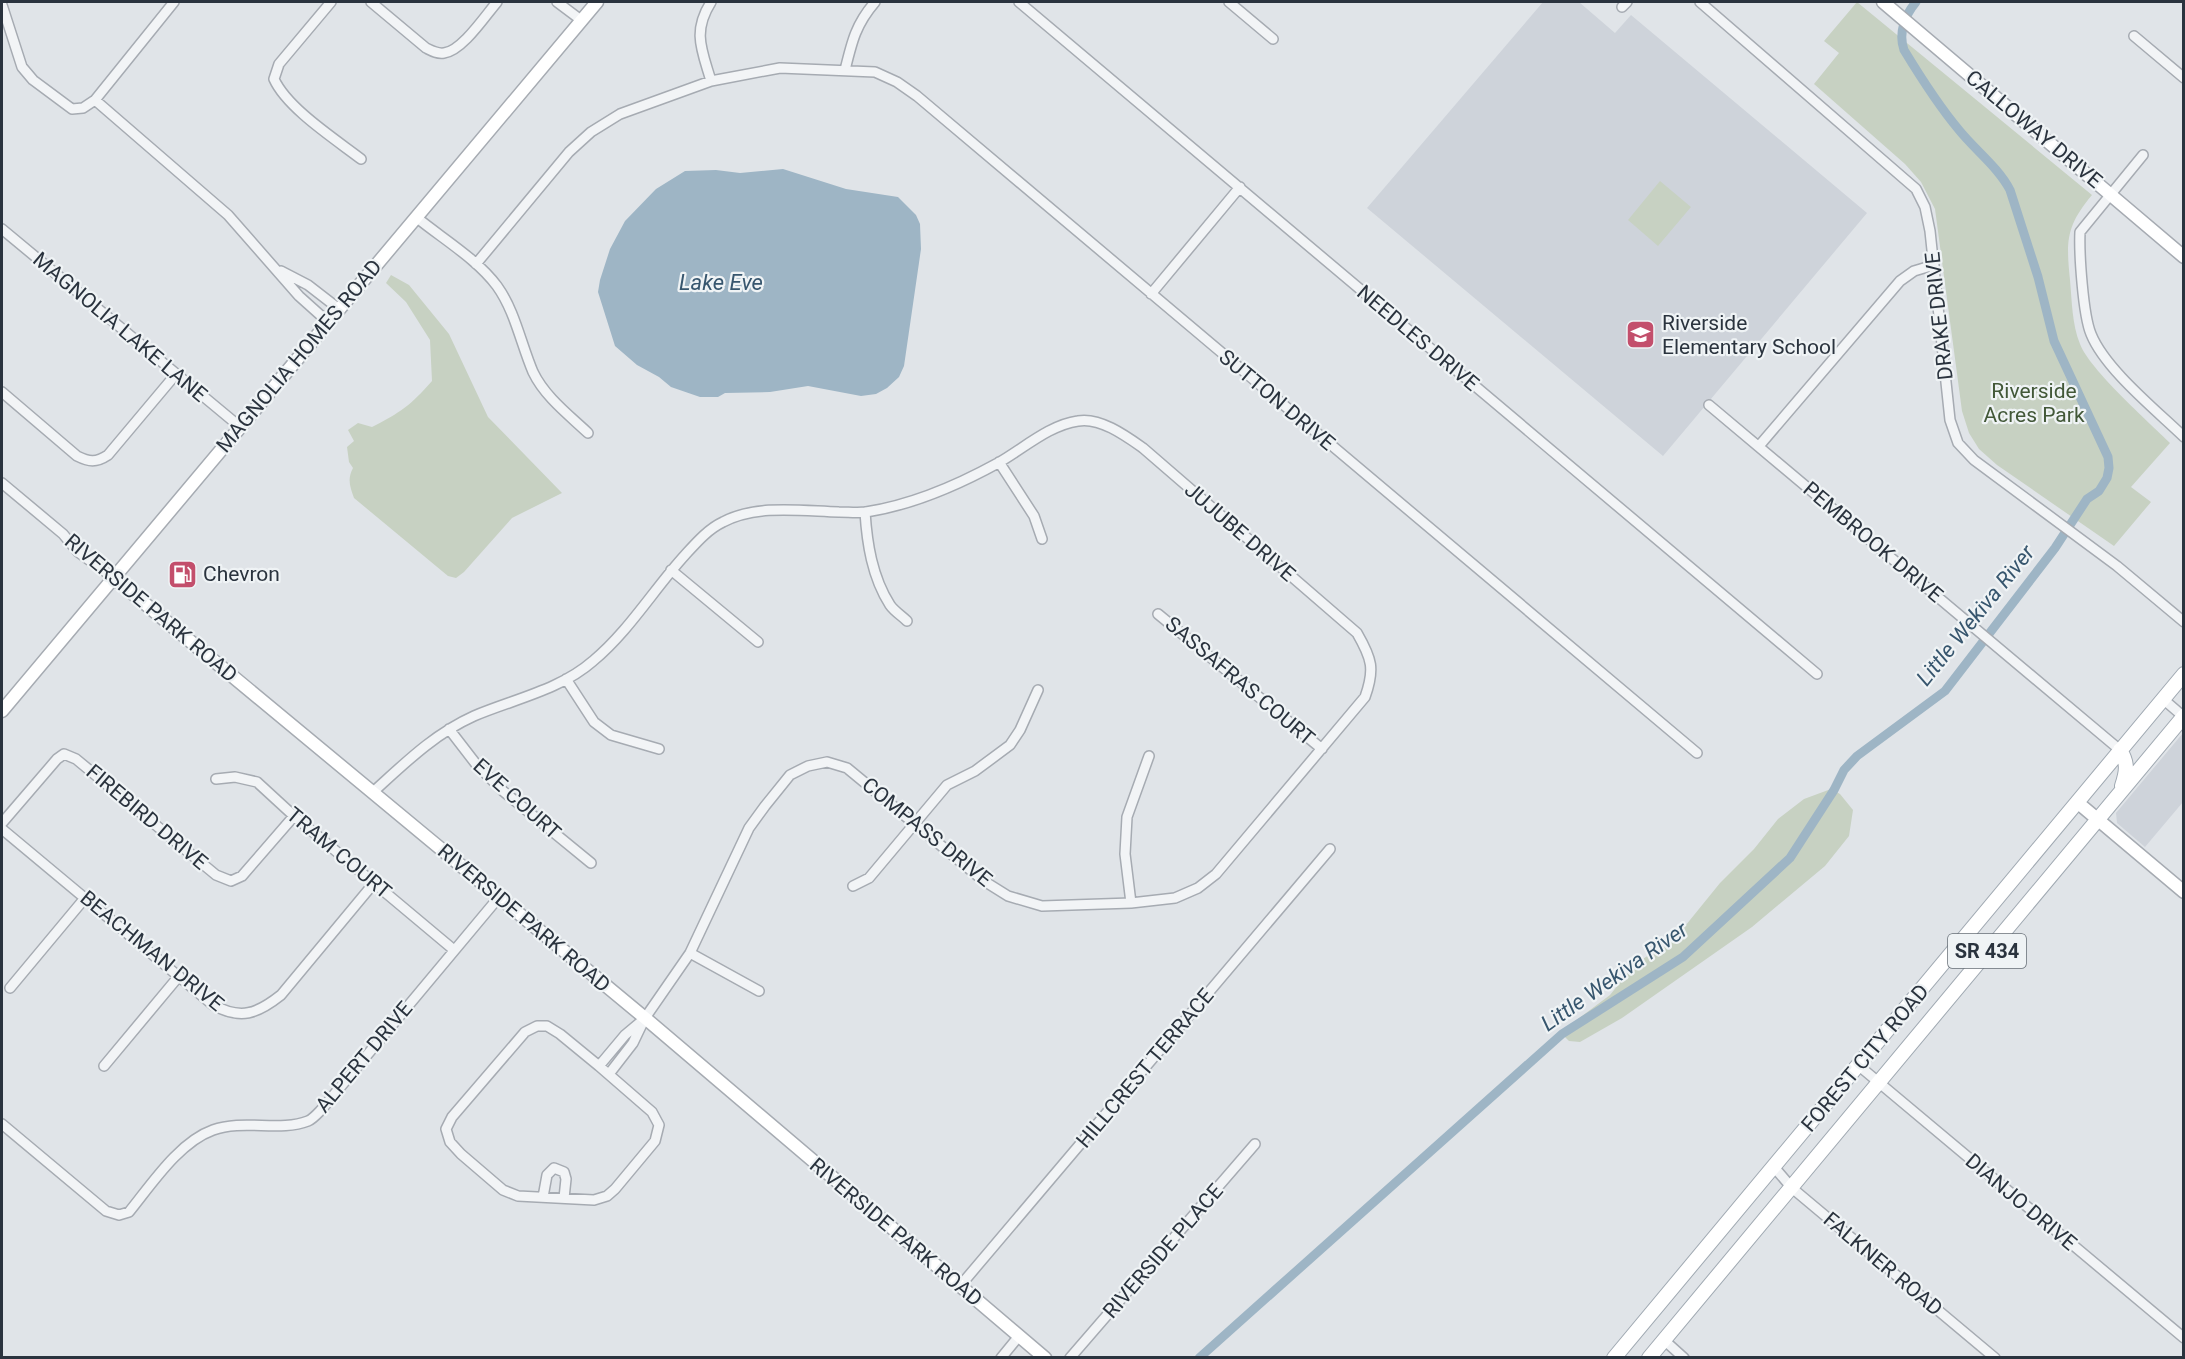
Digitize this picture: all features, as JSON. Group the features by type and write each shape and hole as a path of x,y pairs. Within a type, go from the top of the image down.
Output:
{"main road":[{"name":"FOREST CITY ROAD","path":"1614,1358 2184,674"},
{"name":"FOREST CITY ROAD","path":"1649,1358 2183,716"},
{"path":"2120,750 2126,759 2127,771 2121,791"}],"street":[{"path":"2,5 22,67 33,80 72,109 83,108 96,100 174,2"},
{"path":"331,2 279,64 274,79 278,89 289,102 361,159"},
{"path":"371,2 426,48 437,53 446,53 459,47 497,2"},
{"path":"557,2 581,20"},
{"name":"MAGNOLIA HOMES ROAD","path":"2,711 597,2"},
{"path":"711,2 699,31 700,43 711,81"},
{"path":"845,70 854,34 863,16 875,2"},
{"name":"NEEDLES DRIVE","path":"1019,2 1817,674"},
{"path":"1229,2 1273,39"},
{"name":"DRAKE DRIVE","path":"1700,2 1916,189 1925,207 1934,265 1950,420 1958,443 1989,472 2117,566 2184,622"},
{"name":"CALLOWAY DRIVE","path":"1884,2 2184,257"},
{"path":"2134,36 2184,78"},
{"name":"SUTTON DRIVE","path":"476,264 569,152 591,132 620,114 711,81 780,68 875,72 897,82 917,96 1697,753"},
{"path":"96,100 228,215 305,302 328,322"},
{"path":"2143,155 2080,232 2087,316 2091,333 2103,354 2120,375 2184,437"},
{"path":"1151,294 1240,187"},
{"path":"416,217 476,264 497,287 508,306 534,374 560,407 588,434"},
{"name":"MAGNOLIA LAKE LANE","path":"2,229 239,426"},
{"path":"1759,446 1900,281 1914,271 1934,265"},
{"path":"276,269 316,290 339,309"},
{"path":"305,302 316,290"},
{"path":"2,392 77,456 89,461 100,460 108,455 176,374"},
{"name":"PEMBROOK DRIVE","path":"1709,405 2120,750"},
{"name":"JUJUBE DRIVE","path":"373,792 421,748 449,729 474,716 566,679 592,662 619,635 671,570 701,538 722,522 744,514 766,511 865,512 914,500 966,479 1057,427 1079,420 1101,424 1120,432 1143,448 1357,633 1367,651 1371,678 1365,697 1322,749"},
{"path":"999,462 1034,516 1042,539"},
{"name":"RIVERSIDE PARK ROAD","path":"2,483 63,534 78,552 114,578 645,1018 1046,1358"},
{"path":"865,512 867,541 879,580 890,606 908,621"},
{"path":"671,570 758,642"},
{"name":"SASSAFRAS COURT","path":"1158,614 1322,749"},
{"path":"566,679 594,722 611,735 659,749"},
{"path":"853,886 869,878 947,785 975,771 1010,745 1020,730 1038,690"},
{"path":"2163,699 2183,716"},
{"name":"EVE COURT","path":"449,729 476,764 503,791 591,863"},
{"name":"COMPASS DRIVE","path":"645,1018 690,953 749,828 790,775 808,766 827,762 847,768 984,881 1008,896 1042,906 1131,903 1175,898 1198,888 1215,874 1322,749"},
{"name":"FIREBIRD DRIVE","path":"2,823 57,759 64,754 76,759 216,875 231,881 242,876 294,816"},
{"path":"1131,903 1125,854 1127,817 1149,756"},
{"name":"TRAM COURT","path":"216,779 235,777 257,782 453,950"},
{"path":"2076,802 2184,892"},
{"name":"BEACHMAN DRIVE","path":"2,829 213,1005 228,1013 246,1014 264,1008 281,995 374,883"},
{"name":"HILLCREST TERRACE","path":"960,1286 1330,849"},
{"name":"ALPERT DRIVE","path":"2,1124 106,1211 118,1215 129,1212 179,1152 197,1137 213,1129 234,1125 293,1125 310,1121 322,1110 499,897"},
{"path":"10,988 85,898"},
{"path":"690,953 759,991"},
{"path":"104,1066 179,976"},
{"path":"599,1066 625,1035 645,1018"},
{"path":"609,1074 633,1043 645,1018"},
{"path":"537,1026 548,1026 599,1066 652,1112 659,1125 655,1141 615,1190 607,1196 594,1200 518,1196 503,1190 450,1142 446,1129 452,1117 525,1032 537,1026"},
{"name":"DIANJO DRIVE","path":"1858,1065 2184,1338"},
{"name":"RIVERSIDE PLACE","path":"1070,1358 1255,1144"},
{"name":"FALKNER ROAD","path":"1774,1167 1792,1188 1995,1358"},
{"path":"543,1197 547,1175 554,1168 564,1173 566,1179 564,1198"},
{"path":"1001,1358 1019,1336"},
{"path":"1664,1340 1684,1358"}],"shaded area":[{"name":"Riverside Elementary School","path":"1543,2 1579,2 1615,33 1631,15 1867,213 1663,456 1367,208"},
{"path":"2183,733 2183,802 2145,847 2117,823 2116,813"}],"green space":[{"name":"Riverside Acres Park","path":"1857,2 2092,195 2077,216 2068,244 2072,305 2077,336 2095,367 2120,395 2170,443 2131,487 2151,502 2114,546 1997,465 1979,449 1969,433 1962,411 1935,209 1921,182 1905,164 1814,84 1839,53 1824,41"},
{"path":"1660,181 1691,207 1658,246 1628,220"},
{"path":"391,275 409,285 449,334 488,417 562,493 512,518 456,578 448,576 354,498 350,487 353,468 349,462 347,447 354,441 348,430 358,423 372,427 390,417 405,408 432,381 430,340 406,302 386,283"},
{"path":"1831,789 1840,794 1853,810 1849,836 1825,866 1752,927 1622,1018 1580,1042 1569,1041 1562,1034 1610,995 1634,965 1677,936 1720,883 1754,849 1778,819 1804,799"}],"water":[{"name":"Lake Eve","path":"783,169 846,189 898,197 916,215 920,224 921,249 904,366 899,377 876,394 861,396 808,386 770,392 725,393 718,397 700,397 671,387 659,377 637,365 615,346 598,292 610,249 625,221 656,189 685,171 716,170 740,173"}],"waterway":[{"name":"Little Wekiva River","path":"1199,1358 1562,1034 1683,957 1790,858 1834,790 1844,770 1857,756 1945,691 2055,548 2087,499 2099,491 2107,478 2108,457 2054,341 2038,277 2010,190 1999,174 1944,111 1904,50 1902,31 1916,2"}],"place":[{"name":"Riverside Elementary School","path":"1641,335"},
{"name":"Chevron","path":"182,574"}]}
